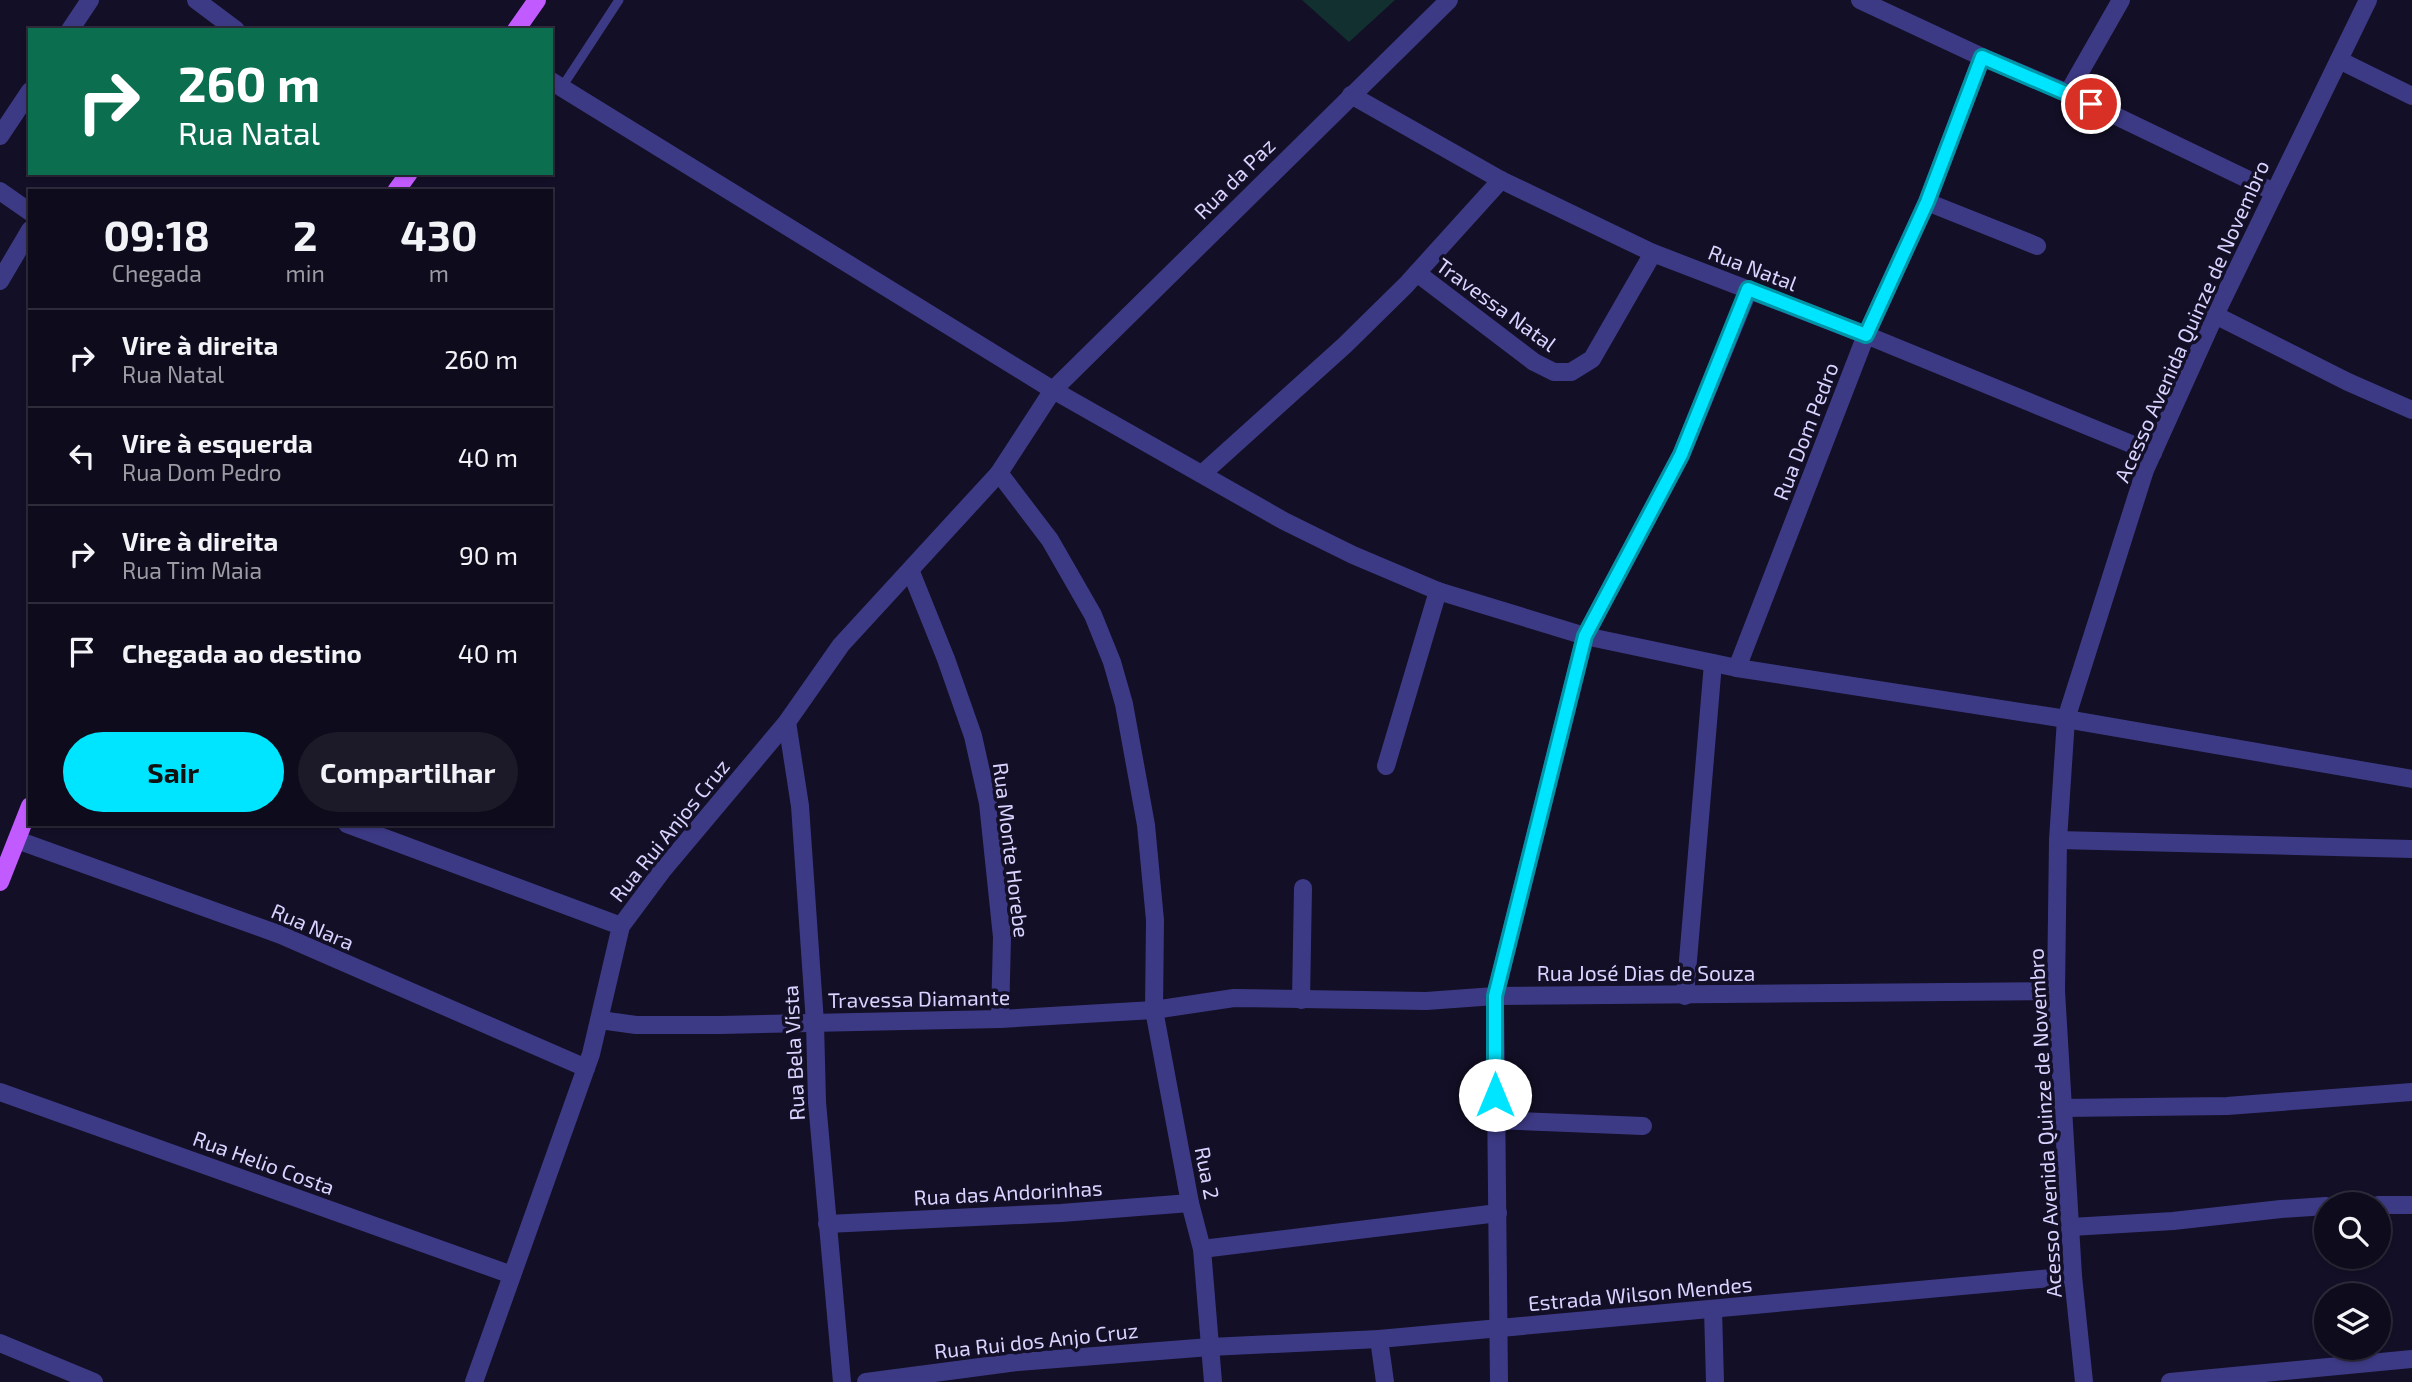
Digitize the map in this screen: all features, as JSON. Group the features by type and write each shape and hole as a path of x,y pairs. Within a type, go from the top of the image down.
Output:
{"main road":[{"path":"517,28 537,0"},
{"path":"0,882 28,811"}],"street":[{"path":"71,28 90,0"},
{"path":"196,0 233,28"},
{"name":"Rua da Paz","path":"1053,390 1449,0"},
{"path":"1860,0 1982,57 2068,93 2274,192"},
{"path":"2068,93 2121,0"},
{"name":"Acesso Avenida Quinze de Novembro","path":"2084,1382 2073,1276 2056,991 2058,840 2066,719 2145,470 2215,315 2368,0"},
{"name":"Rua Dom Pedro","path":"1737,668 1866,335 1927,202 1982,57"},
{"path":"2339,60 2412,96"},
{"path":"556,84 1053,390 1284,521 1353,555 1438,590 1585,636 1737,668 2066,719 2412,779"},
{"path":"0,136 28,94"},
{"name":"Rua Natal","path":"1352,95 1502,180 1653,253 1866,335 2153,453"},
{"name":"Travessa Natal","path":"1202,474 1345,345 1417,273 1502,180"},
{"path":"0,191 28,211"},
{"path":"1927,202 2037,246"},
{"path":"0,281 28,233"},
{"name":"Travessa Natal","path":"1417,273 1534,362 1554,372 1571,372 1592,359 1653,253"},
{"path":"1500,1382 1495,996 1585,636 1681,455 1748,289"},
{"path":"2215,315 2348,382 2412,410"},
{"name":"Rua Rui Anjos Cruz","path":"474,1382 586,1068 600,1020 621,926 662,872 787,722 841,645 911,572 999,473 1053,390"},
{"name":"Rua 2","path":"999,473 1050,540 1087,604 1112,662 1124,704 1146,825 1155,919 1154,1010 1202,1249 1210,1347"},
{"name":"Rua Monte Horebe","path":"911,572 946,659 973,737 988,803 1002,937 1000,1019"},
{"path":"1386,766 1438,590"},
{"path":"1685,996 1713,663"},
{"name":"Rua Bela Vista","path":"787,722 800,806 815,1023 817,1102 842,1382"},
{"path":"353,826 621,926"},
{"name":"Rua Nara","path":"17,840 281,936 586,1068"},
{"path":"2058,840 2412,849"},
{"path":"1301,1000 1303,888"},
{"name":"Rua José Dias de Souza","path":"1154,1010 1234,998 1426,1001 1495,996 2056,991"},
{"name":"Travessa Diamante","path":"600,1020 636,1025 815,1023 1000,1019 1154,1010"},
{"name":"Rua Helio Costa","path":"0,1092 512,1275"},
{"path":"2062,1108 2227,1106 2412,1092"},
{"path":"1495,1120 1643,1126"},
{"name":"Rua das Andorinhas","path":"827,1224 1061,1213 1191,1203"},
{"path":"2391,1205 2412,1205"},
{"path":"2071,1227 2173,1221 2314,1207"},
{"path":"1202,1249 1498,1213"},
{"name":"Estrada Wilson Mendes","path":"1210,1347 1378,1339 2073,1276"},
{"path":"1713,1308 1715,1382"},
{"path":"1378,1339 1385,1382"},
{"path":"0,1343 94,1382"},
{"path":"1210,1347 1213,1382"},
{"name":"Rua Rui dos Anjo Cruz","path":"866,1382 1018,1362 1210,1347"},
{"path":"2170,1382 2412,1359"}],"lane":[{"path":"556,84 619,0"}],"green space":[{"path":"1302,0 1395,0 1349,42"}],"route":[{"path":"1495,1095 1495,996 1585,636 1681,455 1748,289 1866,335 1927,202 1982,57 2091,104"}]}
